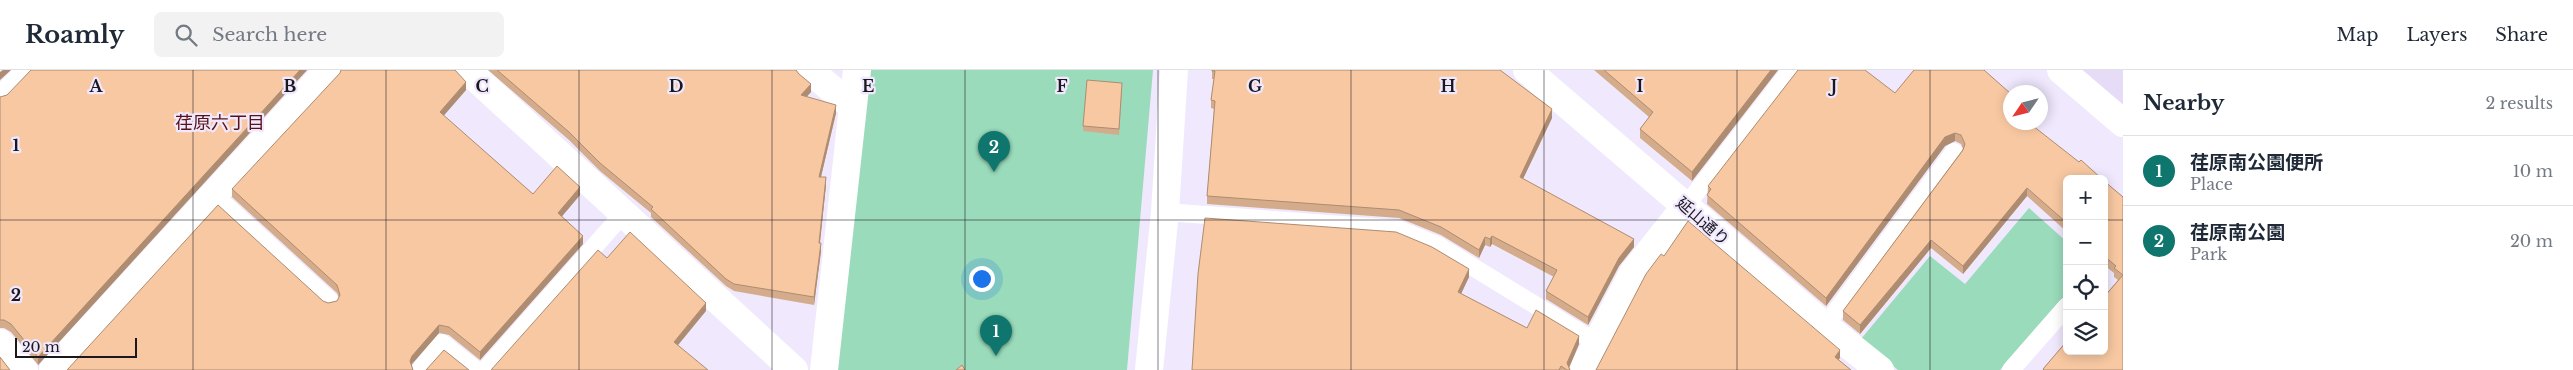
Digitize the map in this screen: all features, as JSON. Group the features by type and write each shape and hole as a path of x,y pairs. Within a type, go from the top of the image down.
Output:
{"street":[{"path":"53,370 328,70"},
{"path":"467,70 794,370"},
{"path":"809,70 852,106"},
{"path":"824,370 856,70"},
{"path":"1149,370 1165,212 1174,70"},
{"name":"延山通り","path":"1528,70 1825,326 1880,370"},
{"path":"2061,70 2123,123"},
{"path":"1583,370 1633,273 1685,206"},
{"path":"0,343 24,370"}],"lane":[{"path":"0,95 24,70"},
{"path":"1685,206 1791,70"},
{"path":"1825,326 1954,152"},
{"path":"214,195 330,301"},
{"path":"1165,212 1398,229 1437,245 1597,343"},
{"path":"485,370 623,214"},
{"path":"2011,370 2064,310"},
{"path":"420,370 442,343 476,370"}],"shaded area":[{"path":"2065,70 2123,70 2123,118"}],"green space":[{"path":"857,70 1153,70 1127,370 824,370"},
{"path":"2029,208 2063,238 2063,298 2000,370 1898,370 1861,339 1930,256 1965,284"}],"building":[{"path":"31,70 300,70 38,357 11,324 0,320 0,97 7,95"},
{"path":"341,70 455,70 466,82 440,112 533,194 557,166 580,187 558,213 583,236 480,352 449,327 439,325 412,356 410,361 413,370 67,370 218,205 323,301 328,303 337,301 340,295 337,285 232,189"},
{"path":"497,70 796,70 811,84 801,95 836,105 819,177 826,177 819,243 821,243 814,297 734,284 726,279 651,209 653,207 600,163 569,132"},
{"path":"1212,70 1500,70 1552,109 1520,177 1634,239 1619,258 1588,317 1546,291 1557,270 1492,236 1490,239 1485,237 1479,250 1441,227 1399,210 1207,196 1215,101 1211,100 1215,71"},
{"path":"1604,70 1771,70 1692,172 1640,129 1653,112"},
{"path":"1798,70 1865,70 1895,93 1914,70 1984,70 2003,87 2003,130 2038,130 2079,162 2081,160 2098,175 2063,175 2063,220 2027,188 1963,266 1931,240 1860,325 1843,311 1963,150 1965,144 1961,135 1955,133 1945,137 1826,298 1707,195 1711,189 1708,186"},
{"path":"1087,80 1122,83 1119,129 1083,126"},
{"path":"2108,184 2123,197 2123,275 2114,268 2116,266 2108,259"},
{"path":"1205,218 1396,232 1432,247 1469,269 1458,292 1527,328 1536,310 1579,336 1567,363 1570,370 1561,366 1559,370 1192,370 1198,274"},
{"path":"1688,221 1840,350 1835,357 1851,370 1596,370 1646,274 1661,254 1664,256"},
{"path":"630,232 706,303 674,342 708,370 491,370 598,250 607,258"},
{"path":"2123,275 2123,370 2044,370 2063,346 2063,355 2108,355 2108,292"},
{"path":"444,350 469,370 426,370"},
{"path":"0,357 10,370 0,370"},
{"path":"962,365 965,370 956,370"}],"place":[{"name":"荏原南公園","path":"994,172"},
{"name":"荏原南公園便所","path":"996,356"}],"district":[{"name":"荏原六丁目","path":"220,123"}]}
